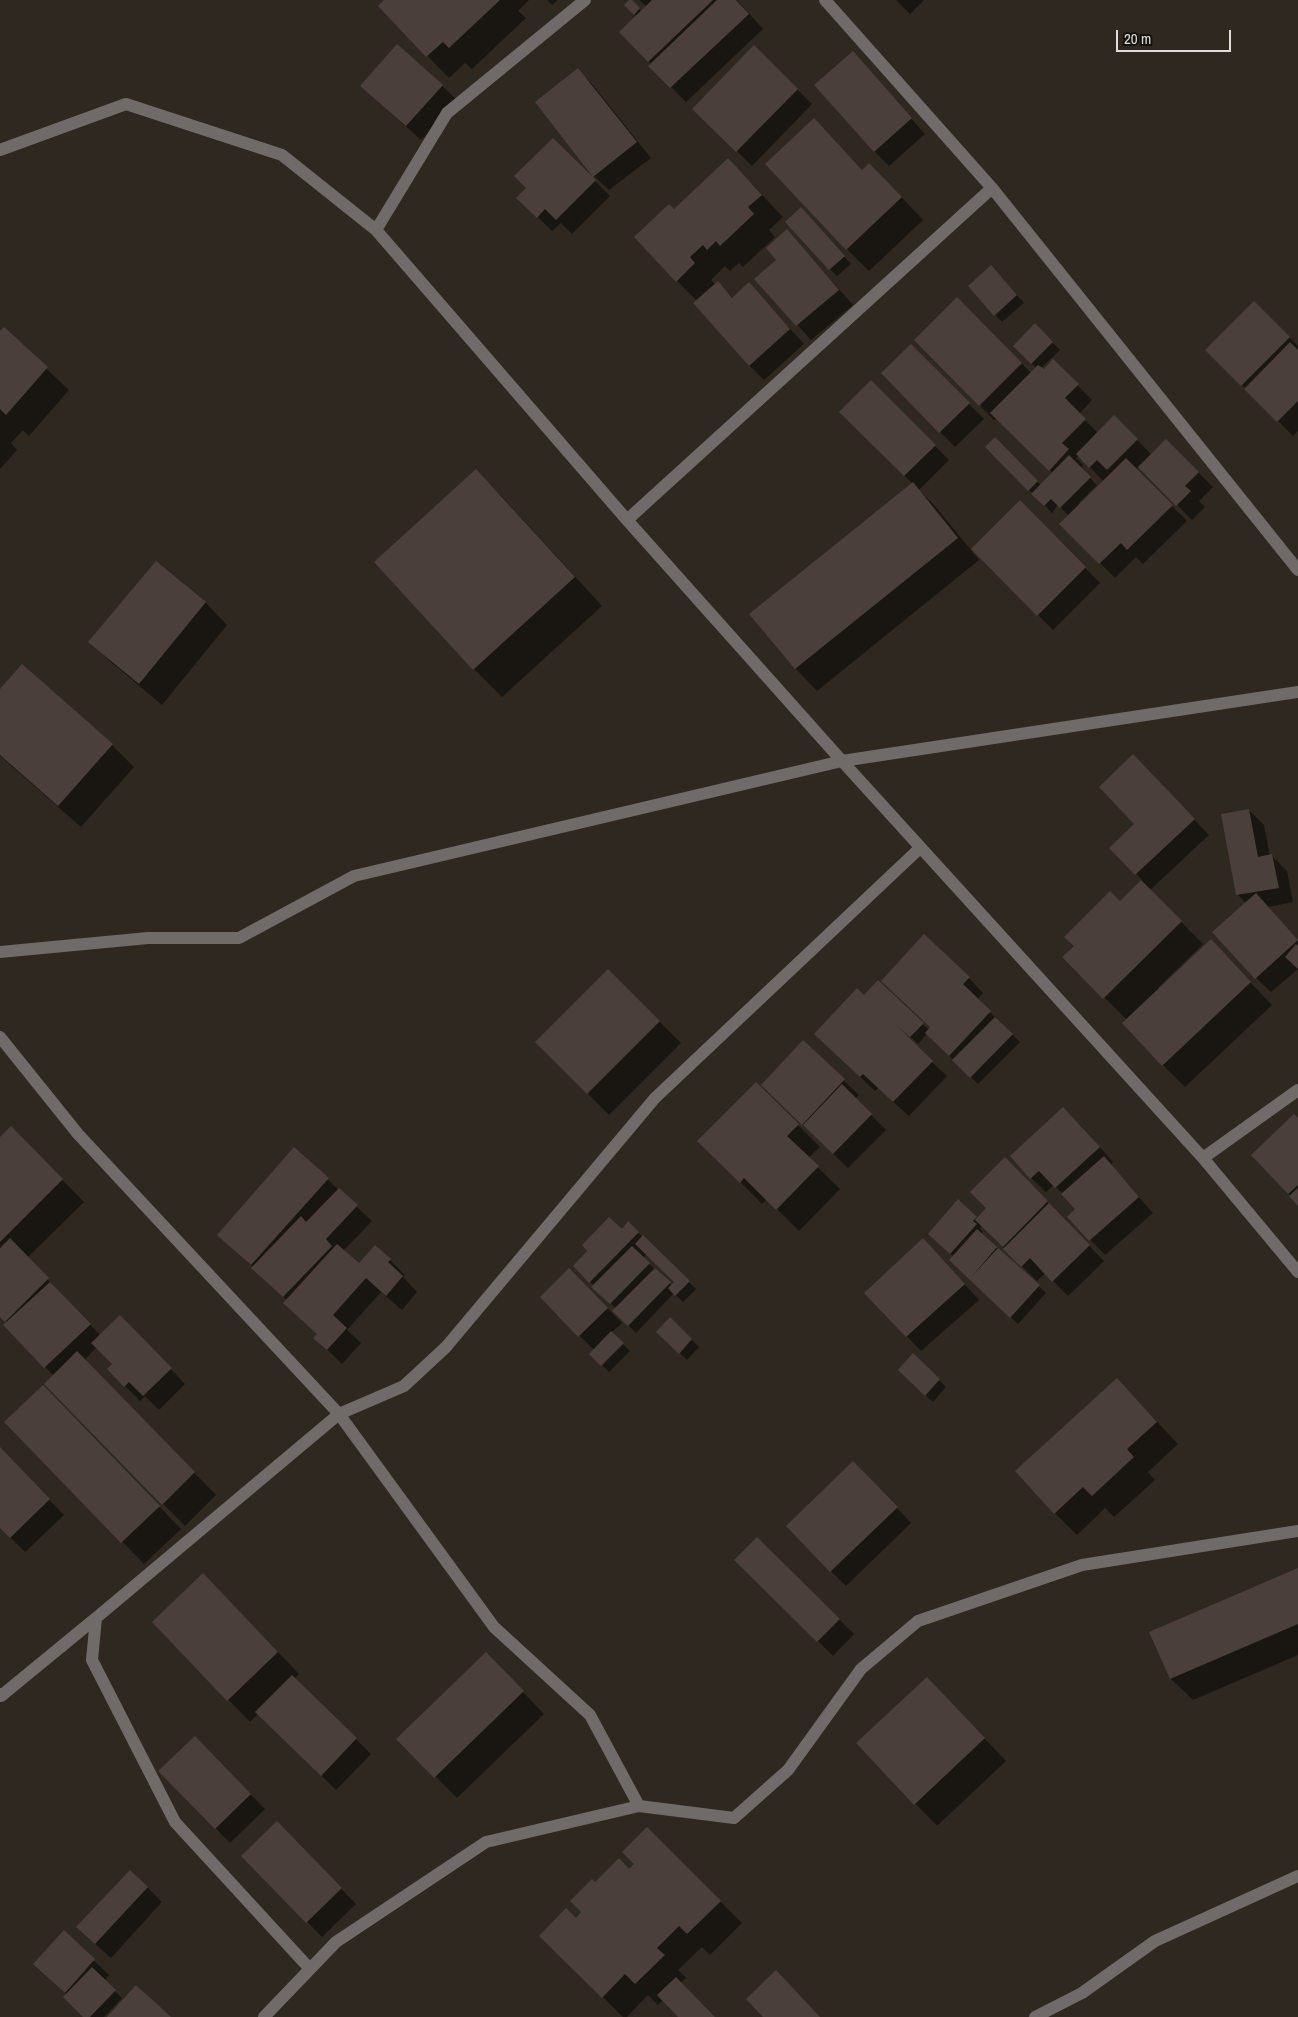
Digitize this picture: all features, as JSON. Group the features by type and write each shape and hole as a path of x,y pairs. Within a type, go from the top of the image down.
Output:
{"street":[{"path":"376,230 447,113 586,0"},
{"path":"826,0 992,188 1298,570"},
{"path":"0,150 126,104 282,155 376,230 627,520 920,848 1203,1158 1298,1272"},
{"path":"627,520 992,188"},
{"path":"0,952 148,938 238,938 354,876 842,761 1298,692"},
{"path":"0,1696 96,1618 338,1414 404,1386 446,1347 655,1098 920,848"},
{"path":"0,1037 78,1134 338,1414 494,1627 590,1715 639,1806"},
{"path":"1203,1158 1298,1090"},
{"path":"264,2017 336,1942 486,1842 639,1806 734,1818 788,1770 861,1669 918,1621 1082,1565 1298,1531"},
{"path":"96,1618 92,1660 175,1822 310,1969"},
{"path":"1036,2017 1082,1993 1155,1941 1298,1876"}],"building":[{"path":"384,0 500,0 449,48 443,42 426,57 378,6"},
{"path":"629,0 632,0 640,8 634,15 624,5"},
{"path":"652,0 713,0 648,62 619,32"},
{"path":"717,0 736,0 749,14 670,88 648,66"},
{"path":"397,44 443,85 406,126 360,86"},
{"path":"754,45 798,89 736,152 692,109"},
{"path":"853,51 912,118 874,152 814,85"},
{"path":"578,68 637,142 593,177 535,102"},
{"path":"814,118 862,170 869,163 902,197 846,250 765,164"},
{"path":"553,138 596,180 556,220 545,209 537,218 516,198 526,188 514,176"},
{"path":"728,158 762,195 748,207 754,214 720,246 716,241 707,250 703,245 690,257 695,263 676,282 634,237 669,204 674,209"},
{"path":"801,207 845,256 829,270 785,222"},
{"path":"787,229 839,290 796,326 754,279 776,260 766,248"},
{"path":"991,265 1017,295 994,316 968,286"},
{"path":"718,281 732,298 749,282 790,329 749,366 693,303"},
{"path":"957,297 1022,363 979,406 914,340"},
{"path":"1254,301 1290,337 1241,386 1205,350"},
{"path":"1035,323 1053,342 1031,364 1013,346"},
{"path":"4,327 48,367 6,415 0,409 0,331"},
{"path":"1290,342 1298,350 1298,401 1277,422 1244,389"},
{"path":"911,344 970,403 939,433 881,373"},
{"path":"1053,359 1079,384 1065,398 1086,419 1062,443 1069,449 1049,471 990,413 1038,365 1044,369"},
{"path":"871,380 936,445 904,476 839,412"},
{"path":"1114,415 1138,439 1107,470 1097,460 1089,468 1076,454"},
{"path":"995,437 1038,481 1028,491 985,447"},
{"path":"1166,439 1199,472 1185,486 1191,491 1176,506 1138,467"},
{"path":"1069,455 1091,477 1060,508 1051,499 1044,506 1031,494"},
{"path":"1126,458 1173,505 1127,550 1121,543 1099,564 1059,524"},
{"path":"476,469 575,577 473,670 374,562"},
{"path":"913,482 958,538 795,669 749,614"},
{"path":"1020,500 1086,567 1037,616 971,549"},
{"path":"156,561 206,602 139,684 88,642"},
{"path":"22,664 113,744 58,806 0,755 0,689"},
{"path":"1133,754 1195,819 1135,875 1109,848 1134,824 1099,787"},
{"path":"1249,809 1258,857 1272,854 1279,888 1236,895 1221,814"},
{"path":"1141,880 1182,921 1103,999 1062,957 1074,946 1064,937 1110,891 1120,901"},
{"path":"1256,893 1298,940 1255,979 1212,932"},
{"path":"924,934 970,977 963,984 991,1011 949,1056 925,1033 930,1027 881,981"},
{"path":"1211,939 1251,982 1162,1066 1122,1023"},
{"path":"1296,944 1298,946 1298,969 1285,957"},
{"path":"608,969 660,1021 587,1094 535,1042"},
{"path":"878,980 924,1023 910,1037 894,1023 933,1061 893,1102 863,1074 860,1077 814,1034 857,988 864,995"},
{"path":"995,1017 1013,1034 970,1078 952,1060"},
{"path":"803,1040 845,1079 802,1125 761,1085"},
{"path":"756,1082 799,1124 787,1136 819,1166 776,1210 744,1178 740,1183 697,1141"},
{"path":"842,1084 872,1114 833,1154 803,1125"},
{"path":"1063,1107 1100,1147 1055,1188 1039,1171 1030,1179 1010,1156"},
{"path":"1294,1114 1298,1118 1298,1185 1288,1194 1251,1155"},
{"path":"11,1126 63,1179 0,1242 0,1137"},
{"path":"294,1147 329,1178 251,1265 217,1235"},
{"path":"1104,1156 1139,1197 1089,1241 1067,1217 1075,1209 1061,1194"},
{"path":"1005,1157 1048,1201 1003,1247 975,1220 986,1208 970,1192"},
{"path":"339,1188 358,1205 326,1239 332,1246 283,1297 251,1268 301,1216 306,1222"},
{"path":"1298,1188 1298,1206 1289,1196"},
{"path":"958,1199 977,1217 973,1221 977,1224 950,1254 928,1234"},
{"path":"1049,1203 1090,1245 1052,1282 1030,1258 1021,1267 1003,1249"},
{"path":"609,1217 622,1229 628,1221 639,1232 589,1283 573,1266 587,1251 582,1245"},
{"path":"977,1229 997,1247 971,1277 998,1248 1040,1285 1010,1318 949,1260"},
{"path":"643,1235 690,1281 675,1296 668,1288 674,1282 635,1244"},
{"path":"10,1238 49,1278 5,1322 0,1317 0,1248"},
{"path":"923,1238 965,1284 906,1337 864,1293"},
{"path":"337,1244 359,1263 375,1245 391,1259 388,1262 403,1276 386,1296 366,1278 333,1315 347,1328 327,1350 313,1338 317,1334 283,1303"},
{"path":"632,1246 650,1263 610,1304 591,1287"},
{"path":"569,1268 608,1308 578,1337 540,1297"},
{"path":"655,1268 671,1282 628,1326 612,1311"},
{"path":"50,1282 91,1324 44,1368 3,1325"},
{"path":"120,1315 172,1368 143,1396 129,1382 124,1387 107,1369 112,1364 91,1343"},
{"path":"670,1317 692,1339 679,1354 656,1332"},
{"path":"611,1331 624,1343 601,1366 589,1354"},
{"path":"77,1351 195,1472 162,1505 44,1384"},
{"path":"913,1353 940,1379 925,1396 898,1370"},
{"path":"1117,1378 1157,1422 1127,1449 1134,1457 1092,1496 1083,1487 1054,1514 1015,1471"},
{"path":"43,1385 160,1506 121,1543 4,1422"},
{"path":"0,1447 50,1499 10,1538 0,1528"},
{"path":"853,1461 898,1507 830,1572 786,1526"},
{"path":"757,1537 840,1619 817,1642 734,1560"},
{"path":"1298,1568 1298,1624 1170,1679 1149,1632"},
{"path":"203,1573 278,1652 227,1701 152,1622"},
{"path":"486,1652 524,1691 434,1778 396,1739"},
{"path":"292,1675 357,1738 321,1776 255,1712"},
{"path":"927,1677 985,1738 914,1805 856,1743"},
{"path":"195,1736 251,1794 215,1829 158,1771"},
{"path":"277,1821 342,1888 306,1923 241,1856"},
{"path":"647,1827 721,1901 687,1934 679,1926 657,1948 665,1955 635,1984 625,1974 602,1998 539,1936 566,1908 576,1918 581,1912 570,1901 592,1879 595,1882 619,1858 629,1869 634,1864 622,1852"},
{"path":"130,1870 148,1887 95,1944 76,1927"},
{"path":"64,1930 95,1959 65,1993 33,1964"},
{"path":"92,1967 116,1990 90,2017 83,2017 63,1997"},
{"path":"776,1970 820,2017 763,2017 746,1999"},
{"path":"676,1977 715,2017 678,2017 657,1995"},
{"path":"136,1985 171,2017 107,2017"}]}
